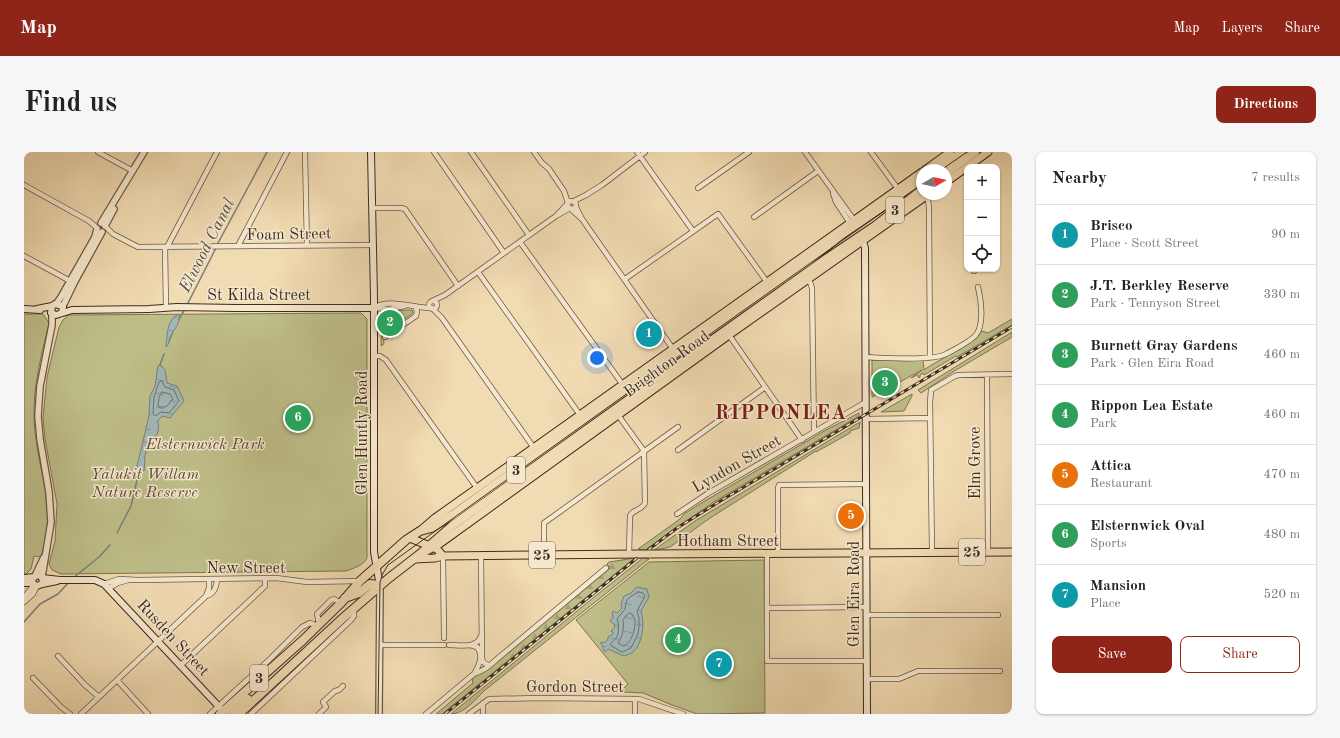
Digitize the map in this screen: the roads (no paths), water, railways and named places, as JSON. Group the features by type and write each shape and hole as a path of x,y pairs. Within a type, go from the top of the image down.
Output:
{"highway":[{"path":"945,164 962,152"},
{"path":"954,158 975,152"},
{"name":"Brighton Road","path":"380,586 431,547 456,523 519,473 563,435 608,404 646,382 685,348 730,317 748,309 853,224 916,184"},
{"name":"Brighton Road","path":"376,566 420,531 431,528 554,453 646,382 748,309 826,259 862,238 916,200"},
{"name":"Glen Eira Road","path":"853,224 862,238"},
{"name":"3","path":"220,712 293,649 343,601 360,581 376,566"},
{"path":"343,601 360,593 370,584 380,586"},
{"name":"3","path":"239,714 263,691 334,631 354,609 380,586"},
{"path":"220,712 263,691"}],"main road":[{"name":"Glen Huntly Road","path":"371,152 374,308 374,552 380,586"},
{"path":"973,164 988,152"},
{"path":"940,164 954,158 955,175"},
{"path":"952,177 964,170"},
{"name":"Brighton Road","path":"420,531 428,523 767,282 853,224 916,176"},
{"name":"Brighton Road","path":"431,547 566,453 809,279 862,238"},
{"name":"Glen Eira Road","path":"862,238 865,248 867,714"},
{"path":"787,268 801,266"},
{"path":"748,309 749,296"},
{"name":"St Kilda Street","path":"24,310 72,310 177,306 236,308 374,308"},
{"path":"715,319 730,317"},
{"path":"643,397 646,382 653,364"},
{"path":"594,406 608,404"},
{"path":"554,453 566,453"},
{"path":"519,473 516,468 522,457"},
{"path":"410,538 439,551 443,556"},
{"name":"Hotham Street","path":"417,557 435,558 443,556 480,555 1012,552"},
{"name":"New Street","path":"24,578 37,581 80,580 104,584"},
{"name":"New Street","path":"24,583 52,578 60,580"},
{"name":"Rusden Street","path":"104,584 181,665 220,712"}],"street":[{"path":"98,152 133,171"},
{"path":"24,602 27,594 37,581 44,566 51,522 49,492 40,439 38,416 40,386 52,325 61,297 72,282 94,237 101,228 144,152"},
{"path":"166,307 166,247 217,152"},
{"path":"238,246 287,152"},
{"path":"305,152 307,246"},
{"path":"434,152 504,253"},
{"path":"471,152 529,235"},
{"path":"534,152 541,162 549,168 572,205 673,349"},
{"path":"431,305 612,178 639,154 645,152"},
{"path":"698,188 749,152"},
{"path":"805,152 832,191 835,200 853,224"},
{"path":"871,152 898,189"},
{"path":"639,154 693,231"},
{"path":"754,217 818,171"},
{"name":"Foam Street","path":"24,185 137,247 373,245"},
{"path":"928,200 930,357"},
{"path":"372,208 405,209 458,286"},
{"path":"625,279 718,214 767,282"},
{"path":"520,242 623,385"},
{"path":"24,256 72,282"},
{"path":"478,272 580,415"},
{"path":"809,279 812,284 813,293 814,432"},
{"path":"865,357 939,357 946,354 973,337 978,332 981,318 978,287"},
{"path":"431,305 436,308 445,295"},
{"name":"St Kilda Street","path":"374,308 380,304 398,304 416,307 431,305"},
{"path":"431,305 442,318 534,448"},
{"path":"437,305 442,318"},
{"path":"385,337 415,317 417,313 416,307"},
{"path":"729,336 764,388 802,440"},
{"path":"374,356 380,356 386,360 477,488"},
{"path":"932,553 930,394 933,388 955,376 1012,374"},
{"name":"Elm Grove","path":"987,375 988,552"},
{"path":"678,450 764,388"},
{"name":"Lyndon Street","path":"677,514 707,494 814,432 866,404"},
{"path":"618,415 644,451 645,503 641,508 632,512 629,517 629,554"},
{"path":"866,419 930,418"},
{"path":"544,555 544,523 678,427"},
{"path":"778,554 778,486 866,484"},
{"path":"767,553 767,661 867,661"},
{"path":"37,581 45,555"},
{"path":"480,555 482,660 488,665"},
{"path":"443,556 444,638"},
{"path":"44,566 52,578"},
{"path":"474,674 488,668 606,568"},
{"name":"New Street","path":"104,584 119,579 217,580 280,578 311,582 360,581"},
{"path":"181,665 265,586 265,579"},
{"path":"206,596 209,588 209,580"},
{"path":"81,714 206,596 214,592 217,580"},
{"name":"Glen Huntly Road","path":"379,714 380,586"},
{"path":"767,608 866,607"},
{"path":"251,714 334,631 353,618 354,609"},
{"path":"866,615 998,615"},
{"path":"469,645 478,642 481,634"},
{"path":"380,645 469,645 476,647 480,651 480,664 474,674"},
{"path":"58,656 98,698"},
{"path":"426,714 474,674 494,662"},
{"path":"867,679 899,679 918,671 1000,671"},
{"path":"34,678 66,714"},
{"path":"116,680 148,714"},
{"path":"319,714 326,707 323,702 343,686"},
{"name":"Gordon Street","path":"469,714 475,712 487,700 493,699 642,699 682,714"},
{"path":"635,699 635,714"},
{"path":"483,703 483,714"},
{"path":"61,707 70,714"}],"water":[{"path":"179,314 178,324 166,347 167,333 170,323 175,316"},
{"path":"160,364 165,370 167,383 177,386 184,401 170,418 162,416 158,421 159,427 157,435 145,453 144,471 138,473 137,466 149,416 150,396 155,386 158,366"},
{"path":"637,587 647,589 649,597 641,611 643,627 639,644 632,653 624,656 608,649 605,652 600,643 606,642 608,637 613,634 611,631 615,627 610,621 613,617 612,612 617,613 622,608 621,604 624,596 631,593"}],"waterway":[{"name":"Elwood Canal","path":"217,245 267,152"},
{"name":"Elwood Canal","path":"187,305 216,248"},
{"name":"Elwood Canal","path":"179,319 185,309"},
{"name":"Elwood Canal","path":"169,341 172,334"},
{"name":"Elwood Canal","path":"160,365 164,354"},
{"name":"Elwood Canal","path":"117,533 131,506 139,471"},
{"name":"Elwood Canal","path":"73,578 99,557 110,545"},
{"path":"24,622 40,604 58,594 69,582"}],"tram line":[{"path":"950,164 967,152"},
{"path":"378,714 380,583 382,575 388,565 916,188"}],"railway":[{"path":"648,550 677,528 722,500 1012,327"},
{"path":"445,714 637,558"}],"place":[{"name":"J.T. Berkley Reserve","path":"390,323"},
{"name":"Brisco","path":"649,334"},
{"name":"Burnett Gray Gardens","path":"885,383"},
{"name":"Elsternwick Oval","path":"298,418"},
{"name":"Attica","path":"851,516"},
{"name":"Rippon Lea Estate","path":"678,640"},
{"name":"Mansion","path":"719,664"}],"district":[{"name":"RIPPONLEA","path":"781,412"}],"park label":[{"name":"Elsternwick Park","path":"205,443"},
{"name":"Yalukit Willam Nature Reserve","path":"145,482"}]}
